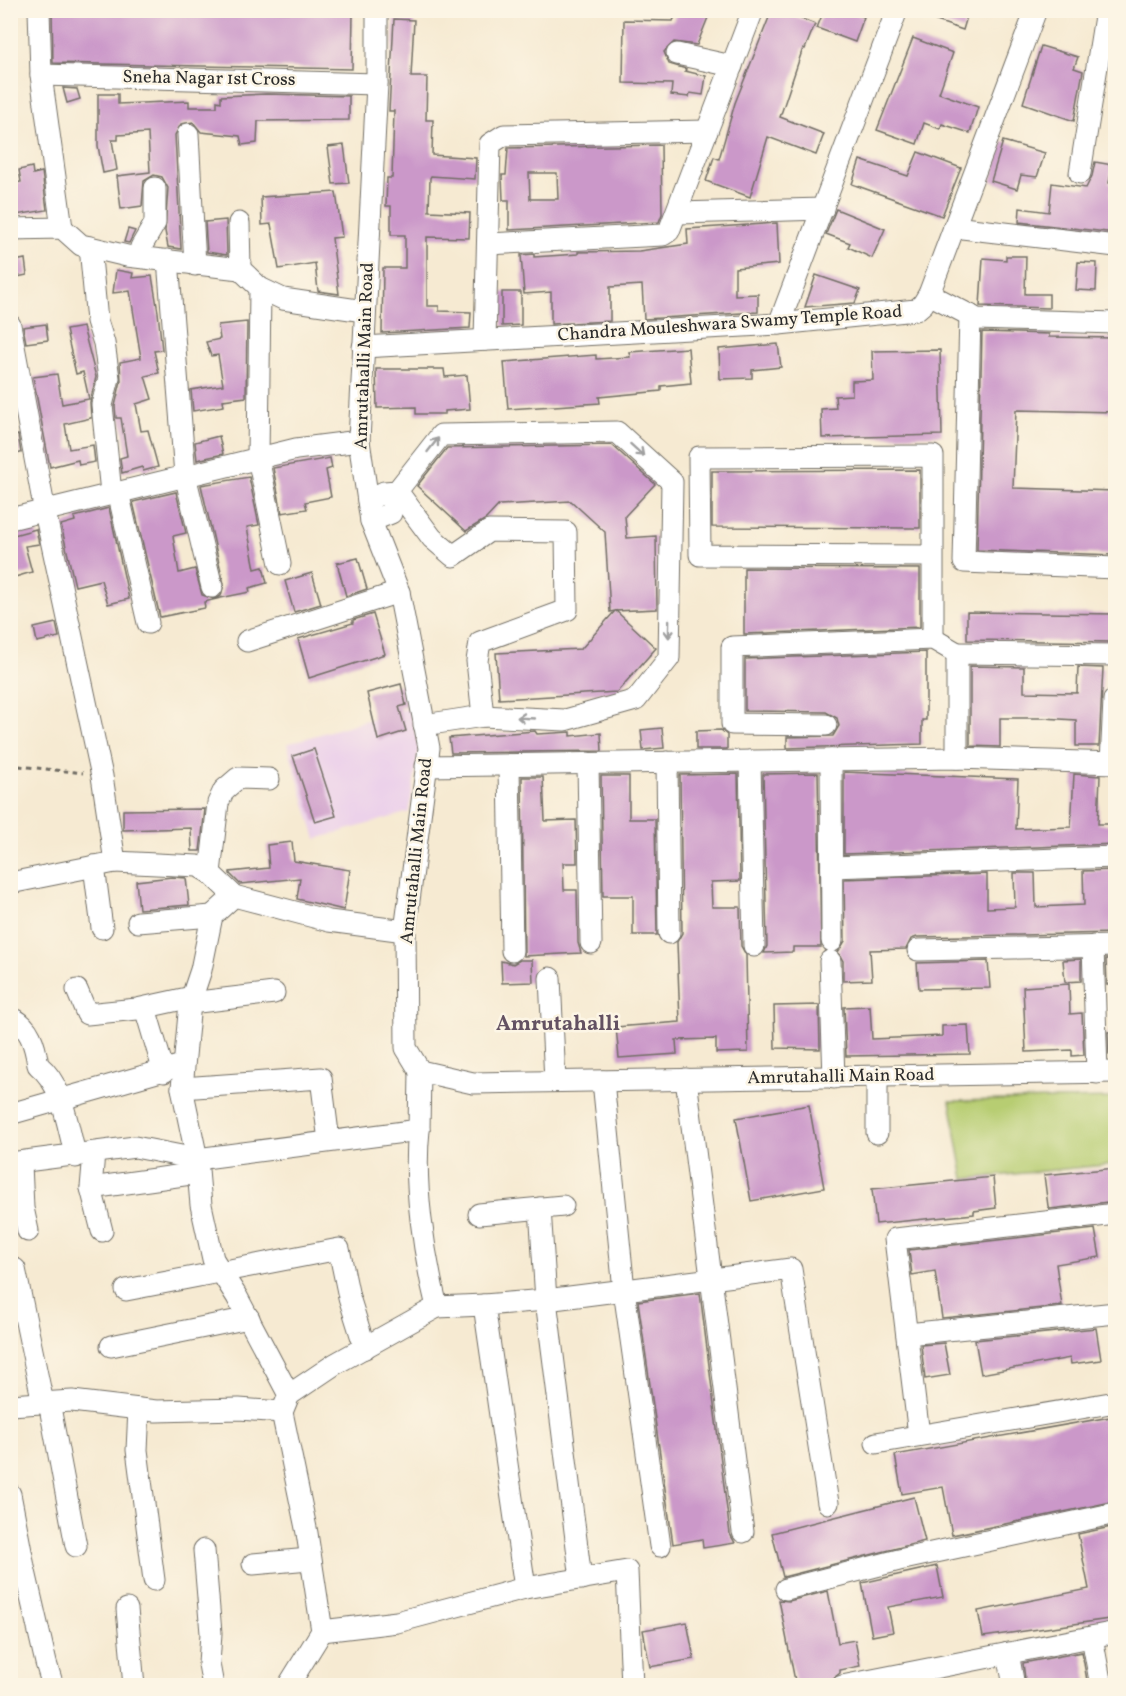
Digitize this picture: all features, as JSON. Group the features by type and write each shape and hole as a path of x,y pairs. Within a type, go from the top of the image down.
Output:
{"street":[{"path":"39,10 41,75 62,228 81,245 140,257 240,269 260,288 283,299 364,311"},
{"name":"Amrutahalli Main Road","path":"378,10 377,84 359,441 371,521 399,592 429,748 405,931 406,1048 420,1071 473,1083 1106,1073"},
{"path":"488,244 663,235 669,231 678,213 753,10"},
{"path":"779,324 897,10"},
{"name":"Chandra Mouleshwara Swamy Temple Road","path":"363,347 779,324 910,312 923,304 929,294 1036,10"},
{"path":"1080,173 1106,10"},
{"path":"677,54 732,66"},
{"name":"Sneha Nagar 1st Cross","path":"41,75 377,84"},
{"path":"485,340 490,144 498,137 707,131"},
{"path":"188,134 195,265"},
{"path":"140,257 141,247 155,223 155,188"},
{"path":"678,213 823,209"},
{"path":"239,223 240,269"},
{"path":"954,227 1116,246"},
{"path":"10,229 62,228"},
{"path":"90,247 97,321 104,343 109,378 102,405 114,493 148,623"},
{"path":"168,260 185,475 212,587"},
{"path":"260,288 258,458 280,564"},
{"path":"929,294 977,319 1116,323"},
{"path":"970,315 964,562 1116,568"},
{"path":"10,326 45,512 102,776 105,864 102,928"},
{"path":"371,521 391,513 396,492 441,435 617,432 672,482 669,658 636,700 565,720 483,716 424,725"},
{"path":"10,519 297,449 359,441"},
{"path":"933,556 700,555 699,457 933,456 933,556 933,639"},
{"path":"368,500 384,492 396,492"},
{"path":"396,492 432,538 453,556 489,531 566,532 567,610 480,642 477,661 483,716"},
{"path":"247,641 399,592"},
{"path":"826,725 732,724 732,647 933,639 957,653 1116,655"},
{"path":"957,653 957,758"},
{"path":"426,766 957,758 1113,763 1114,700"},
{"path":"831,760 831,951 834,1078"},
{"path":"750,761 754,946"},
{"path":"667,762 669,933"},
{"path":"588,764 591,943"},
{"path":"509,765 512,951"},
{"path":"210,873 218,803 224,790 238,777 269,779"},
{"path":"832,867 1116,857"},
{"path":"10,883 105,864 198,866 210,873 234,896 329,921 405,931"},
{"path":"173,1069 201,970 212,916 234,896"},
{"path":"138,922 212,916"},
{"path":"1093,946 1106,1073"},
{"path":"918,950 1116,946"},
{"path":"550,978 555,1082"},
{"path":"77,990 87,1014 191,1000 274,993"},
{"path":"145,1008 182,1088 198,1166 203,1216 213,1259 249,1318 286,1404 322,1631 288,1686"},
{"path":"10,1017 20,1021 35,1043 38,1065 50,1075 85,1155 102,1232"},
{"path":"10,1114 173,1069"},
{"path":"420,1071 416,1150 427,1266 437,1307"},
{"path":"877,1133 878,1077"},
{"path":"182,1088 321,1078 329,1141"},
{"path":"686,1080 743,1532"},
{"path":"603,1081 624,1290 660,1546"},
{"path":"91,1188 329,1141 383,1137 418,1130"},
{"path":"28,1231 16,1164 135,1147 198,1166"},
{"path":"479,1214 563,1206"},
{"path":"540,1208 546,1300 581,1579"},
{"path":"919,1436 895,1239 1116,1214"},
{"path":"126,1290 339,1248 349,1297 364,1348"},
{"path":"15,1269 76,1546"},
{"path":"10,1405 72,1401 139,1409 286,1404 364,1348 437,1307 546,1300 791,1269 828,1503"},
{"path":"484,1305 525,1588"},
{"path":"907,1334 1116,1313"},
{"path":"111,1346 249,1318"},
{"path":"876,1443 1116,1402"},
{"path":"139,1409 136,1450 154,1580"},
{"path":"10,1494 28,1588 53,1686"},
{"path":"786,1589 899,1560 1116,1513"},
{"path":"204,1550 211,1633 209,1664 213,1686"},
{"path":"253,1564 309,1559"},
{"path":"322,1631 397,1622 525,1588 627,1571 632,1686"},
{"path":"127,1609 134,1686"},
{"path":"842,1686 920,1678 1008,1653 1116,1632"},
{"path":"1092,1637 1101,1686"},
{"path":"1008,1653 1014,1686"}],"path":[{"path":"10,765 102,776"}],"shaded area":[{"path":"410,707 419,749 409,812 316,839 287,744"}],"green space":[{"path":"1115,1098 1115,1164 964,1179 950,1101"}],"building":[{"path":"52,10 353,13 352,69 53,63"},
{"path":"678,10 711,10 697,45 674,42 664,52 669,64 706,76 703,95 690,93 689,97 671,95 672,84 623,83 624,20 673,21"},
{"path":"772,10 779,10 815,24 805,49 803,48 780,117 824,134 816,155 768,137 750,197 706,181 714,157 719,159 735,103"},
{"path":"824,10 847,10 864,17 855,42 817,28"},
{"path":"913,10 969,10 963,30 913,13"},
{"path":"394,19 414,20 411,77 427,77 426,120 433,120 432,155 476,158 475,179 431,176 430,178 429,211 470,213 469,238 427,237 427,306 439,306 439,311 471,312 470,328 382,333 383,268 405,268 405,235 391,235 391,206 386,206 387,178 392,178 394,111 389,111"},
{"path":"913,38 953,53 939,93 978,107 970,133 942,124 940,129 924,123 917,144 877,130"},
{"path":"1041,46 1078,57 1074,68 1083,71 1074,121 1023,103"},
{"path":"63,88 77,89 80,99 67,103"},
{"path":"98,94 118,94 118,104 189,101 189,107 217,107 217,101 221,102 221,96 267,94 349,96 349,120 258,121 257,143 242,145 240,136 201,132 193,122 181,124 175,135 181,249 168,247 165,231 168,188 162,177 154,175 144,181 142,206 121,209 117,176 150,172 148,133 118,135 118,140 112,140 117,170 103,173 98,146"},
{"path":"1003,141 1045,153 1037,177 1021,175 1017,189 991,181"},
{"path":"344,145 349,183 333,184 328,147"},
{"path":"661,145 662,214 659,222 509,230 509,200 503,200 502,175 506,175 508,148","holes":["529,173 557,173 558,199 530,199"]},
{"path":"918,152 961,168 942,216 852,184 860,160 908,176"},
{"path":"1095,162 1113,165 1109,183 1113,184 1110,197 1116,198 1116,233 1019,222 1020,208 1049,212 1052,183 1086,188"},
{"path":"32,167 33,174 42,172 47,210 16,215 10,184 21,182 19,170"},
{"path":"336,192 342,237 332,238 339,294 318,291 315,263 279,269 271,224 262,225 261,197"},
{"path":"836,209 885,229 872,258 848,247 850,243 826,234"},
{"path":"226,220 227,255 207,252 205,222"},
{"path":"777,223 779,264 735,268 735,295 758,294 758,312 644,319 642,285 610,287 610,321 551,324 551,292 524,294 521,255 534,254 534,257 578,254 578,252 639,251 688,244 687,229"},
{"path":"128,229 135,231 129,243 124,242"},
{"path":"1006,256 1026,256 1025,294 1049,294 1049,308 980,306 983,258 1006,260"},
{"path":"25,259 27,275 12,278 10,262"},
{"path":"1078,262 1097,263 1096,291 1076,290"},
{"path":"116,270 133,273 132,278 152,276 162,350 154,351 159,373 145,376 152,399 136,404 141,431 148,430 158,467 143,471 142,467 122,473 120,458 127,456 121,418 116,418 115,406 121,381 120,362 141,358 130,291 113,293"},
{"path":"816,275 860,290 855,303 805,307"},
{"path":"502,292 521,292 521,325 502,326"},
{"path":"247,322 246,397 223,400 224,406 193,411 191,390 223,385 218,355 211,356 206,342 220,339 218,325"},
{"path":"46,324 48,340 26,343 23,327"},
{"path":"83,327 96,377 90,402 91,418 65,424 69,449 93,445 95,462 79,465 78,460 50,467 33,377 57,374 62,404 89,399 83,372 76,374 66,330"},
{"path":"982,332 1049,334 1049,337 1116,338 1116,412 1016,410 1013,488 1116,491 1116,555 977,550"},
{"path":"778,344 781,367 752,370 752,378 720,379 719,349"},
{"path":"688,348 691,383 661,386 661,391 599,397 600,403 508,409 504,362 596,355 596,359 630,357 629,352"},
{"path":"940,350 942,435 822,438 821,409 836,408 835,396 852,395 852,381 873,380 872,351"},
{"path":"376,369 444,369 445,377 467,375 470,409 445,411 445,414 416,414 416,407 377,408"},
{"path":"18,435 21,453 10,455 10,437"},
{"path":"219,436 223,454 197,460 195,442"},
{"path":"612,445 655,484 625,516 627,538 656,536 657,609 616,611 656,648 617,692 499,699 496,653 581,649 615,611 610,612 605,532 571,501 499,505 486,519 466,531 417,486 447,448"},
{"path":"330,458 332,468 326,470 331,497 305,502 307,509 282,513 273,468"},
{"path":"920,470 920,528 712,527 712,471"},
{"path":"249,477 259,525 247,527 255,569 263,567 267,583 249,588 250,592 204,602 205,608 160,617 133,502 176,492 186,533 173,536 179,573 195,569 202,595 214,599 221,596 224,584 201,485"},
{"path":"109,508 129,599 108,604 101,580 75,586 61,525 75,521 74,517"},
{"path":"36,529 39,544 25,546 32,572 15,577 10,536"},
{"path":"358,558 367,589 346,596 337,563"},
{"path":"744,568 920,569 920,627 744,634"},
{"path":"312,573 321,604 294,612 285,581"},
{"path":"967,612 1116,614 1116,642 967,640"},
{"path":"373,614 385,654 309,678 298,639 353,623 353,620"},
{"path":"56,623 59,637 37,642 34,628"},
{"path":"926,652 926,720 922,720 922,744 787,748 787,737 833,736 839,726 837,718 826,712 745,711 745,659"},
{"path":"970,666 1024,667 1024,692 1077,693 1078,667 1103,668 1099,746 1076,746 1076,720 1000,718 1000,747 970,746"},
{"path":"401,684 406,705 399,707 406,731 378,740 367,693"},
{"path":"662,728 664,748 643,750 641,730"},
{"path":"721,730 727,735 727,749 696,749 696,731"},
{"path":"535,731 537,734 571,732 571,736 601,733 602,751 451,753 449,738"},
{"path":"314,749 336,816 315,822 293,756"},
{"path":"844,772 1018,779 1016,829 1071,827 1074,774 1100,776 1098,824 1116,824 1116,844 844,854"},
{"path":"818,773 821,947 793,947 793,952 764,953 767,946 763,774"},
{"path":"738,774 740,881 711,882 712,907 740,907 741,946 746,955 748,1052 716,1053 716,1039 676,1040 677,1054 619,1058 616,1027 680,1022 677,942 682,933 680,775"},
{"path":"601,776 629,776 629,819 655,819 657,935 633,935 633,896 603,896"},
{"path":"522,777 543,777 545,821 576,820 577,863 563,863 564,890 577,890 578,943 581,953 524,956"},
{"path":"205,809 200,851 192,851 191,828 123,830 123,810"},
{"path":"292,842 294,861 350,870 344,910 297,899 300,878 240,884 230,874 230,872 269,868 267,845"},
{"path":"1116,870 1116,933 917,937 911,939 906,949 870,950 872,980 843,981 843,961 838,952 845,941 844,879 987,874 987,908 1015,907 1014,873 1035,873 1036,907 1084,905 1083,871"},
{"path":"172,877 186,878 189,905 139,909 136,881"},
{"path":"1081,959 1081,981 1065,982 1063,960"},
{"path":"1106,959 1116,959 1116,985 1107,985"},
{"path":"520,960 532,960 533,982 502,983 501,961 513,964"},
{"path":"988,961 990,988 919,989 917,963"},
{"path":"1069,984 1070,1014 1082,1013 1084,1055 1072,1056 1072,1050 1026,1052 1023,987"},
{"path":"819,1005 820,1049 775,1048 774,1006"},
{"path":"870,1006 872,1039 942,1036 942,1026 968,1025 970,1054 846,1056 844,1007"},
{"path":"1116,1031 1116,1054 1109,1054 1108,1032"},
{"path":"809,1105 824,1188 751,1201 736,1118"},
{"path":"1116,1168 1116,1201 1050,1209 1048,1206 1044,1175"},
{"path":"993,1177 996,1208 974,1211 974,1214 876,1224 872,1189"},
{"path":"1095,1229 1100,1257 1056,1264 1062,1306 942,1318 935,1271 912,1275 909,1250"},
{"path":"700,1293 730,1534 735,1543 703,1548 702,1539 673,1544 638,1301"},
{"path":"1096,1328 1101,1360 1071,1364 1070,1358 981,1374 975,1340"},
{"path":"944,1343 950,1375 925,1379 921,1345"},
{"path":"1116,1416 1116,1501 952,1535 943,1487 902,1494 895,1455"},
{"path":"914,1497 925,1541 783,1577 772,1533"},
{"path":"1116,1526 1116,1618 983,1637 978,1611 1089,1589 1078,1534"},
{"path":"937,1566 943,1597 888,1607 893,1632 872,1636 862,1583"},
{"path":"828,1591 838,1643 855,1640 860,1666 840,1670 840,1673 831,1680 796,1686 779,1600 789,1601"},
{"path":"687,1622 694,1659 650,1667 643,1630"},
{"path":"1082,1652 1088,1686 1026,1686 1023,1663"}],"district":[{"name":"Amrutahalli","path":"558,1024"}]}
